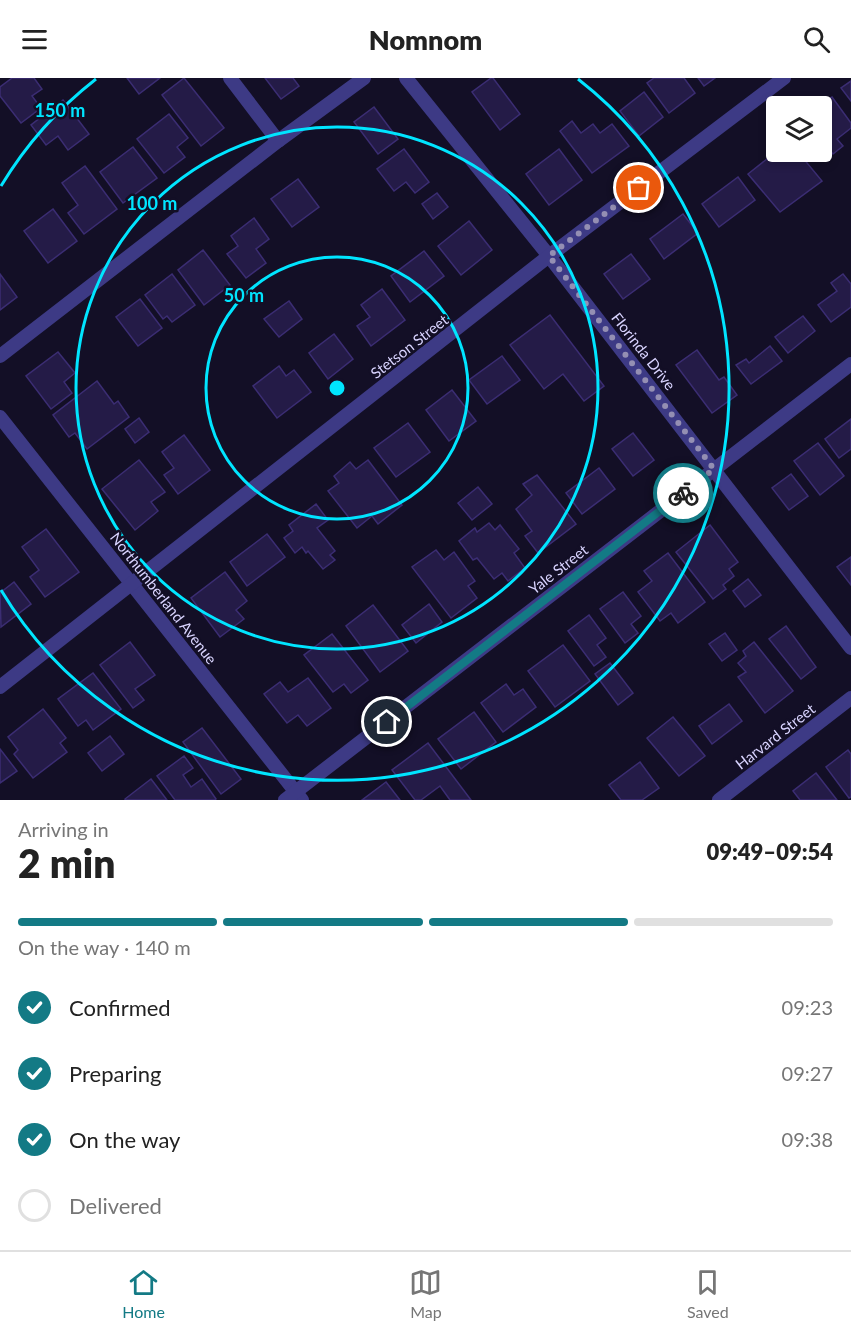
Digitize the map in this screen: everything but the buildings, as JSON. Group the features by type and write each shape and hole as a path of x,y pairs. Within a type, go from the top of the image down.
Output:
{"street":[{"path":"230,78 279,141"},
{"path":"0,356 364,78"},
{"name":"Florinda Drive","path":"406,78 549,256 851,648"},
{"name":"Stetson Street","path":"0,687 549,256 784,78"},
{"name":"Yale Street","path":"294,797 851,364"},
{"name":"Northumberland Avenue","path":"0,417 294,797"},
{"name":"Harvard Street","path":"719,800 851,698"}],"way so far":[{"path":"639,188 549,256 714,469 683,493"}],"route":[{"path":"387,722 683,493"}]}
